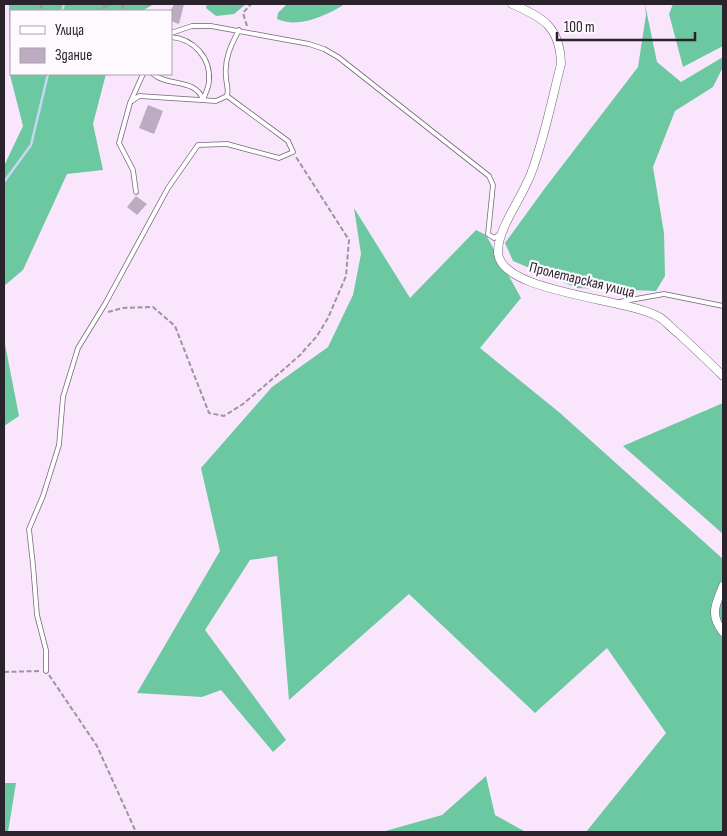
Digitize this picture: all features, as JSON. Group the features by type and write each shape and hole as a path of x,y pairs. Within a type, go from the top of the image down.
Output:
{"street":[{"name":"Пролетарская улица","path":"512,4 544,20 554,32 560,48 561,64 532,170 518,202 500,234 497,252 500,261 505,269 522,279 587,298 644,309 660,317 723,376"},
{"path":"723,586 715,606 718,626 723,632"}],"lane":[{"path":"172,33 192,26 211,26 239,30 310,44 338,57 489,176 493,184 493,192 488,234 494,238 500,234"},
{"path":"130,103 139,96 216,101 227,96 229,89 225,64 239,30"},
{"path":"172,37 197,47 205,58 209,70 210,84 203,100"},
{"path":"136,192 133,170 119,143 130,103 144,75"},
{"path":"154,75 159,79 195,88 203,100"},
{"path":"46,671 46,650 37,615 28,530 43,496 59,445 63,397 78,348 168,188 198,145 227,144 279,158 292,152 288,141 227,96"},
{"path":"615,302 664,294 723,306"}],"path":[{"path":"98,10 112,4"},
{"path":"250,32 243,13 251,4"},
{"path":"98,315 123,308 153,307 175,326 210,413 224,416 243,404 300,355 316,336 328,318 346,276 349,240 292,152"},
{"path":"4,672 46,671 97,746 136,832"}],"green space":[{"path":"9,4 154,4 144,10 10,10 10,75"},
{"path":"207,4 246,4 234,14 216,16 206,8"},
{"path":"287,4 345,4 321,16 303,22 286,22 277,19 278,13"},
{"path":"645,4 657,62 681,82 723,57 723,67 713,87 675,111 653,167 664,233 665,276 656,291 577,288 513,261 505,243 638,67 646,15"},
{"path":"673,4 723,4 723,46 683,67 669,14"},
{"path":"10,75 106,75 93,124 103,170 67,174 23,270 4,286 4,166 23,126"},
{"path":"354,208 410,298 476,230 486,235 521,298 480,348 560,413 723,559 723,832 586,832 666,733 607,648 535,713 409,594 289,700 277,556 250,560 205,630 286,740 273,752 221,690 202,697 137,693 220,551 201,468 272,387 328,347 353,295 361,254"},
{"path":"4,339 19,416 4,426"},
{"path":"723,403 723,534 623,446"},
{"path":"486,776 495,815 526,832 382,832 442,815"},
{"path":"4,783 16,783 8,832 4,832"}],"building":[{"path":"174,4 184,4 179,24 172,21 171,10"},
{"path":"148,105 163,111 154,134 139,128"},
{"path":"136,196 147,204 137,215 127,207"}],"waterway":[{"path":"62,10 64,4"},
{"path":"4,182 31,145 48,75"}]}
